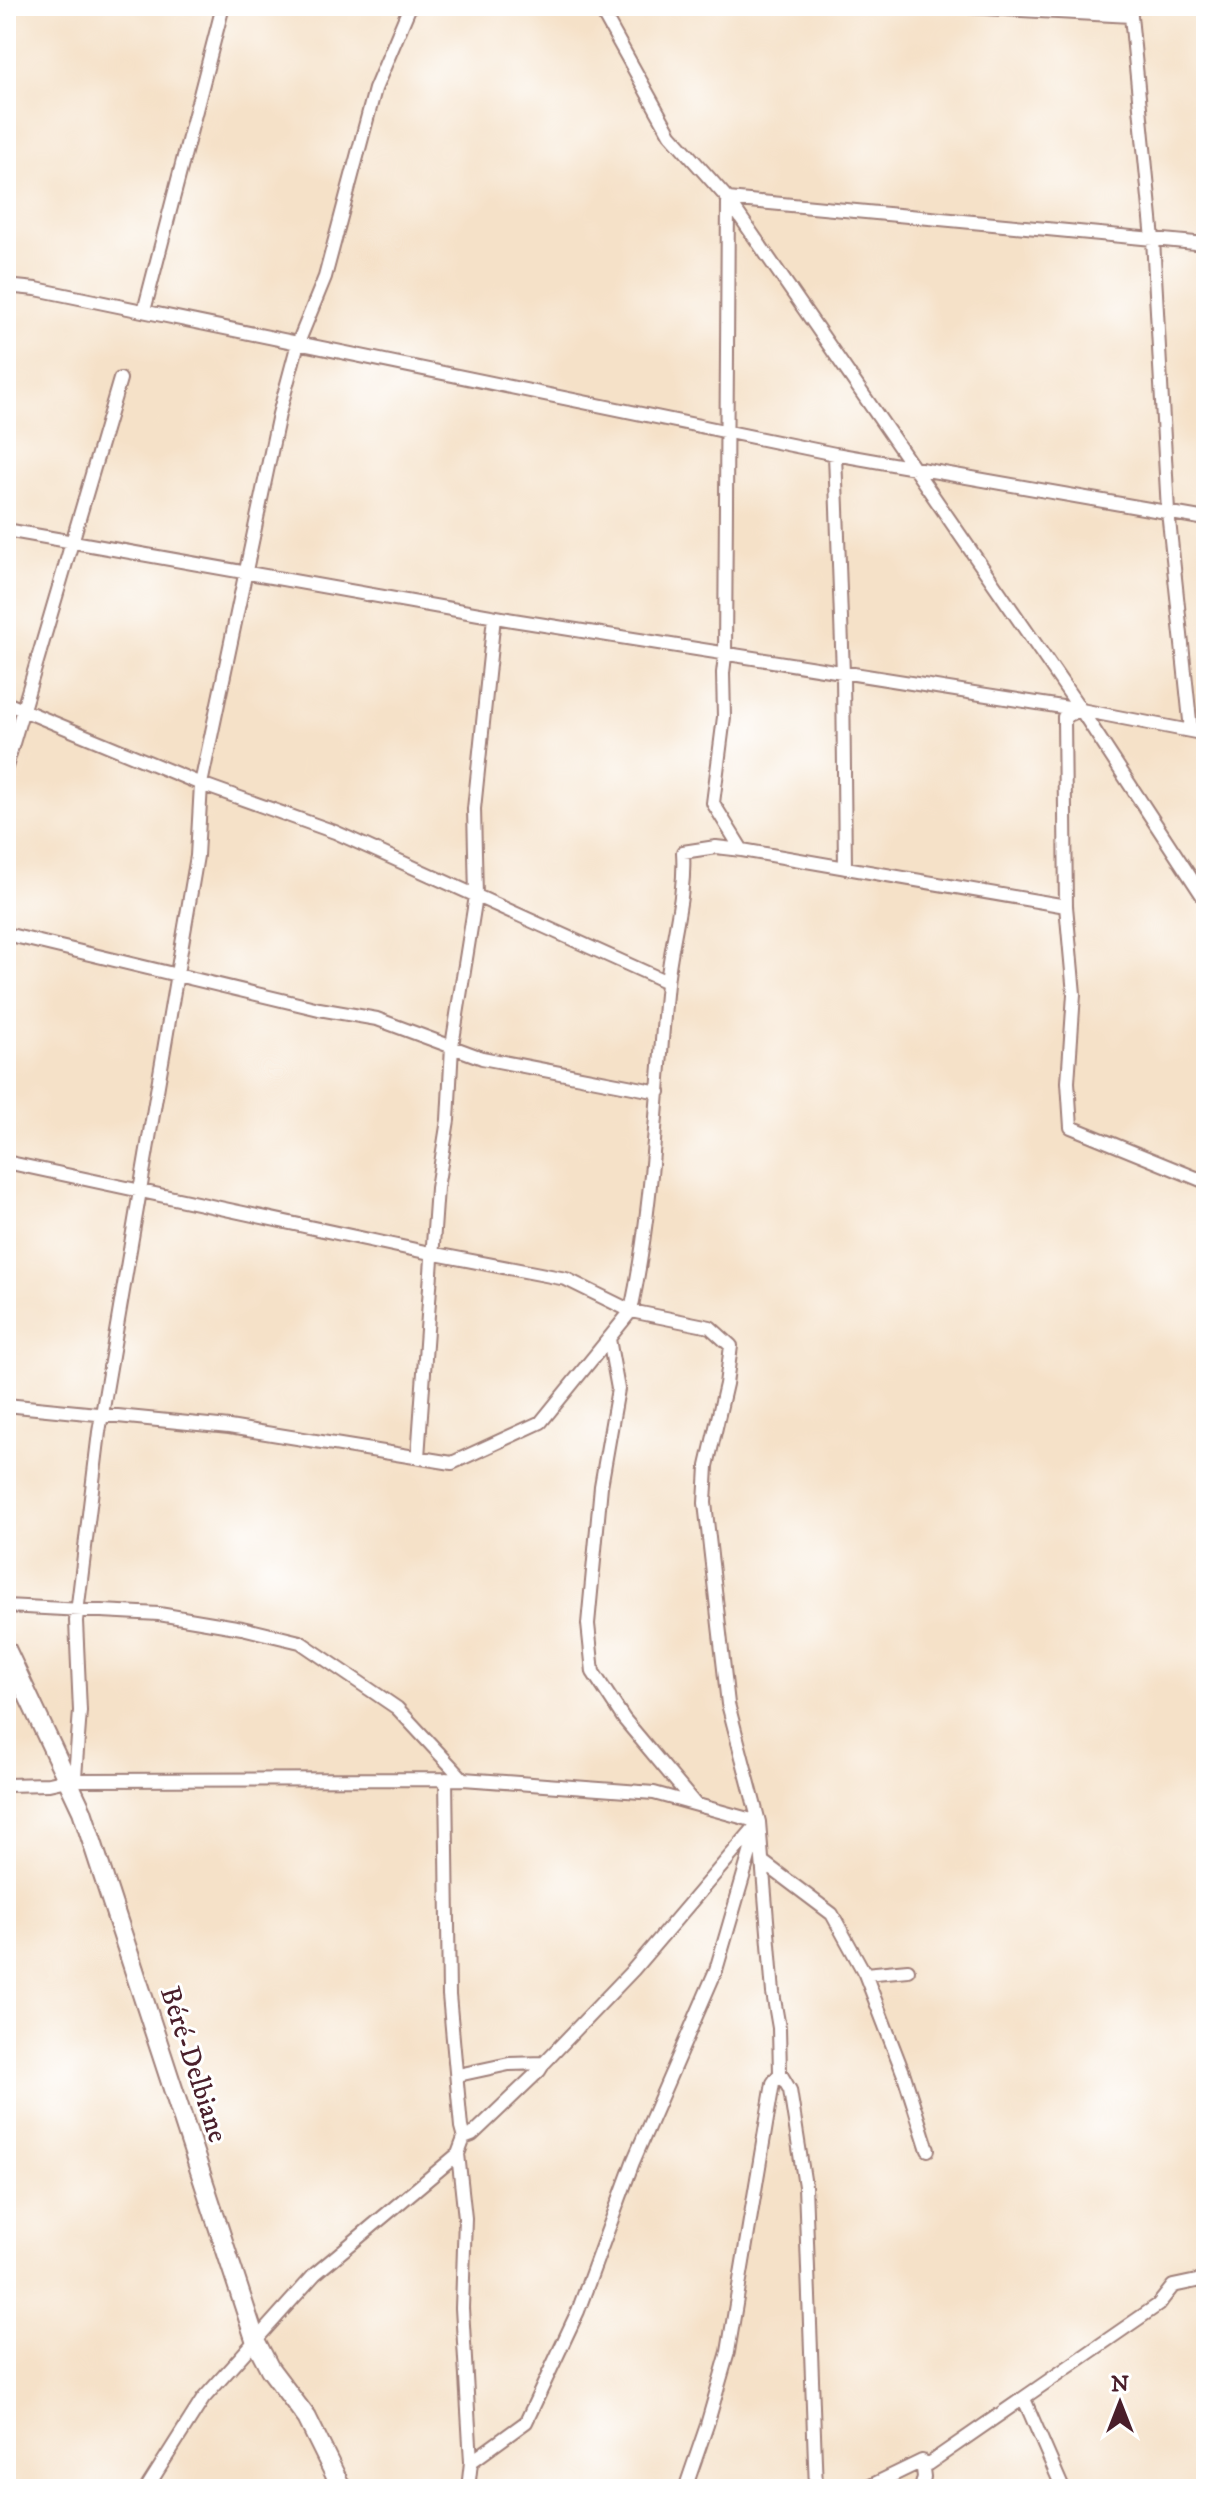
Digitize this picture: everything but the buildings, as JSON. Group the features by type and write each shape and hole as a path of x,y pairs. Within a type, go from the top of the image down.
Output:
{"street":[{"path":"144,311 223,6"},
{"path":"72,1784 80,1711 77,1610 102,1414 197,856 201,784 279,414 298,343 325,277 375,89 410,6"},
{"path":"599,6 670,134 728,199 1081,710 1206,901"},
{"path":"949,6 1131,11 1153,239 1168,511 1191,730"},
{"path":"728,199 1206,244"},
{"path":"728,199 724,717 713,803 742,850"},
{"path":"6,286 36,289 835,454 1206,519"},
{"path":"6,767 120,379"},
{"path":"835,454 843,673 845,868"},
{"path":"6,530 494,617 1081,710 1206,734"},
{"path":"418,1457 430,1253 448,1120 452,1046 476,896 474,809 494,617"},
{"path":"6,703 201,784 335,832 667,982"},
{"path":"1081,710 1064,717 1066,906 1074,994 1068,1082 1071,1127 1206,1182"},
{"path":"6,1405 229,1427 452,1463 541,1422 631,1311 642,1257 667,982 684,872 683,852 716,847 742,850 1066,906"},
{"path":"6,934 319,1009 377,1019 482,1058 659,1092"},
{"path":"6,1162 566,1279 631,1311 710,1327 731,1346 726,1384 707,1466 705,1503 728,1704 759,1822 773,1993 779,2028 780,2073 790,2090 805,2186 816,2489"},
{"path":"609,1339 618,1389 601,1486 588,1624 593,1672 624,1719 695,1804"},
{"path":"6,1606 159,1614 242,1628 300,1642 397,1708 463,1779"},
{"name":"Béré-Delbiane","path":"6,1649 72,1784 256,2342 270,2369 307,2418 342,2489"},
{"path":"446,1779 449,1995 464,2138 458,2154 465,2218 462,2308 471,2462 468,2489"},
{"path":"6,1785 463,1779 654,1793 759,1822"},
{"path":"464,2138 472,2135 539,2071 633,1970 759,1822"},
{"path":"471,2462 526,2422 578,2311 633,2162 716,1970 759,1822"},
{"path":"763,1862 832,1914 865,1974 904,2075 928,2150"},
{"path":"865,1974 908,1970"},
{"path":"458,2075 509,2064 544,2063"},
{"path":"685,2489 728,2352 773,2083 780,2073"},
{"path":"146,2489 203,2399 315,2274 458,2154"},
{"path":"922,2461 928,2464 1024,2399 1158,2305 1173,2286 1206,2279"},
{"path":"1024,2399 1063,2489"},
{"path":"864,2489 922,2461"},
{"path":"921,2489 924,2477 922,2461"}]}
